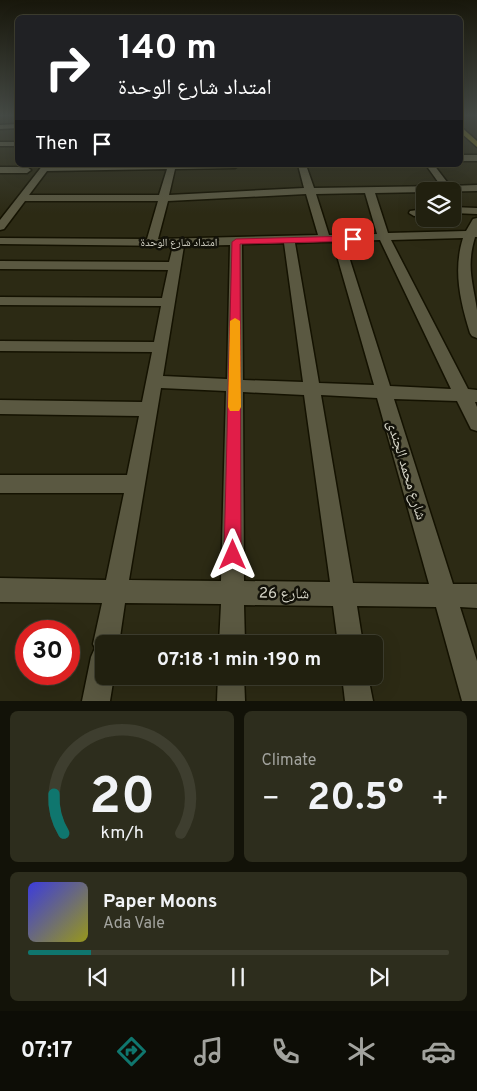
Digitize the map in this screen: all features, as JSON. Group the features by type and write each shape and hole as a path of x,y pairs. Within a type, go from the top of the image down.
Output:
{"street":[{"path":"463,158 477,158"},
{"path":"1,166 15,164"},
{"path":"1,166 27,170"},
{"path":"0,228 45,167"},
{"path":"152,242 172,167"},
{"name":"شارع محمد الجندى","path":"303,167 310,191 331,240 383,392 476,701"},
{"path":"431,167 443,182"},
{"path":"461,188 477,188"},
{"path":"23,198 165,198 310,191 416,189"},
{"path":"369,190 384,238 470,396 477,424"},
{"path":"461,211 477,212"},
{"path":"477,221 462,263 472,302 477,334"},
{"name":"امتداد شارع الوحدة","path":"0,241 179,243 473,235"},
{"path":"289,240 349,635"},
{"path":"232,635 236,242"},
{"path":"108,635 179,243"},
{"path":"0,265 175,266"},
{"path":"0,301 169,302"},
{"path":"0,346 160,347"},
{"path":"154,382 470,396"},
{"path":"0,408 149,409"},
{"path":"0,484 136,484"},
{"name":"شارع 26","path":"0,590 477,596"},
{"path":"96,701 99,685"},
{"path":"231,701 232,685"},
{"path":"357,685 359,701"}],"slow traffic":[{"path":"234,407 235,321"}],"route":[{"path":"233,555 236,242 353,239"}]}
